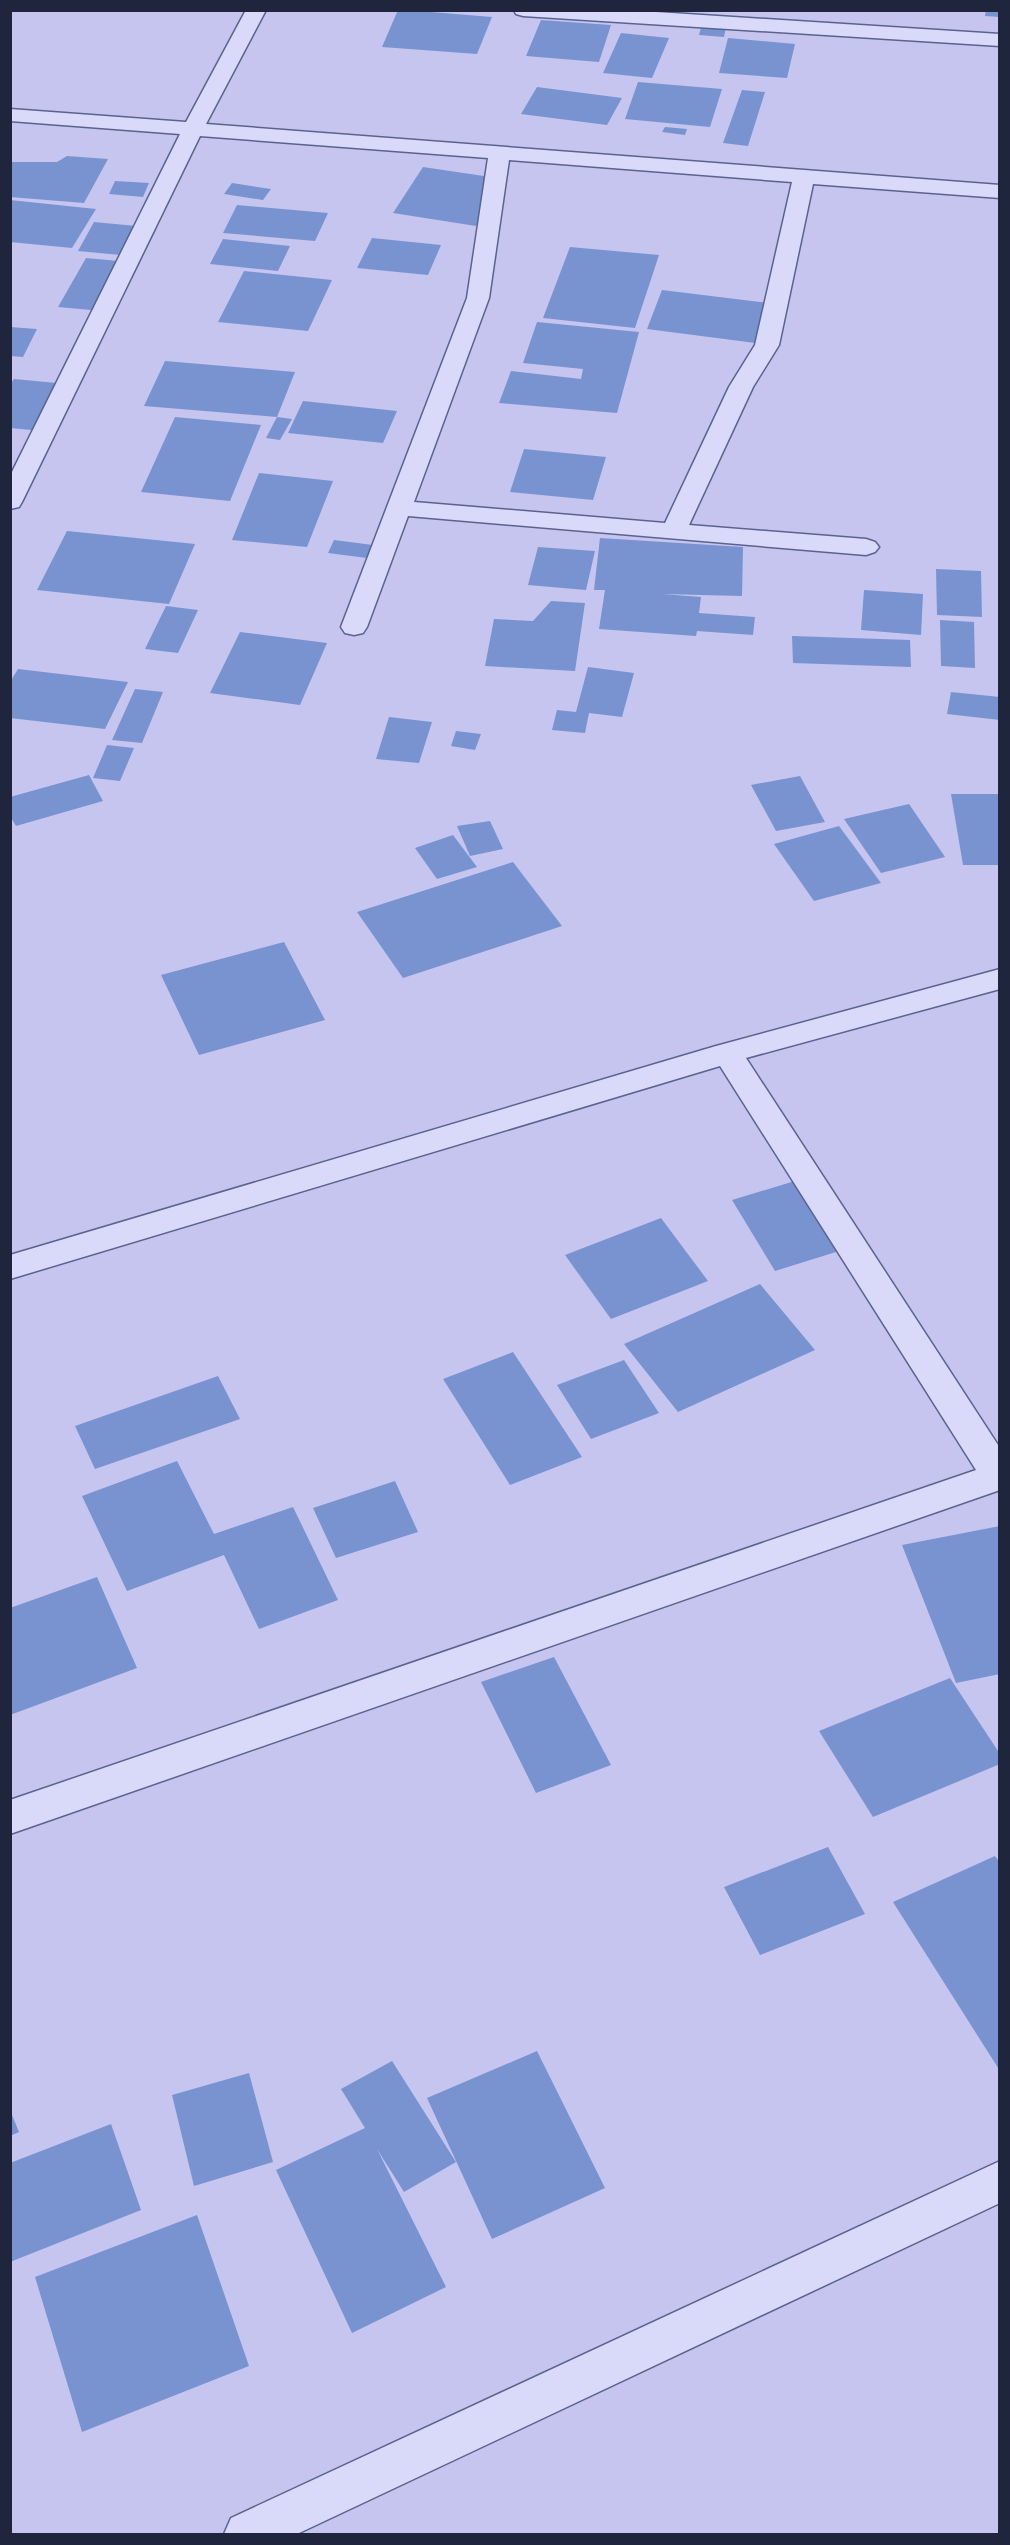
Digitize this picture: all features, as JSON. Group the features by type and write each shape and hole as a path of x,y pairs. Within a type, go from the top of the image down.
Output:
{"street":[{"path":"10,502 193,129 256,10"},
{"path":"849,32 852,10"},
{"path":"529,11 999,40"},
{"path":"10,115 999,192"},
{"path":"354,627 478,298 499,153"},
{"path":"674,531 741,387 767,345 804,176"},
{"path":"399,508 866,547"},
{"path":"10,1267 727,1053 999,979"},
{"path":"10,1817 999,1476 727,1053"},
{"path":"247,2535 999,2181"}],"building":[{"path":"398,10 492,17 477,54 382,47"},
{"path":"986,10 1000,10 1000,17 985,16"},
{"path":"541,20 611,25 599,62 526,56"},
{"path":"703,20 727,22 724,37 699,35"},
{"path":"621,33 669,38 652,78 603,73"},
{"path":"728,38 795,44 787,78 719,73"},
{"path":"638,82 722,89 710,127 625,119"},
{"path":"537,87 622,98 607,125 521,114"},
{"path":"742,90 765,92 748,146 723,143"},
{"path":"665,127 687,129 685,135 662,132"},
{"path":"67,156 108,159 84,203 10,197 10,162 57,162"},
{"path":"423,167 504,179 476,226 393,213"},
{"path":"115,181 149,183 143,197 109,194"},
{"path":"232,183 271,189 263,200 224,194"},
{"path":"10,200 96,209 72,248 10,242"},
{"path":"237,205 328,213 315,241 223,233"},
{"path":"94,222 157,228 142,257 78,251"},
{"path":"372,238 441,245 428,275 357,268"},
{"path":"223,239 290,246 278,271 210,264"},
{"path":"570,247 659,255 635,328 543,318"},
{"path":"86,258 140,263 113,312 58,307"},
{"path":"244,271 332,280 308,331 218,322"},
{"path":"662,290 776,304 763,344 647,329"},
{"path":"537,322 639,332 617,413 499,403 511,371 581,379 583,369 523,363"},
{"path":"10,327 37,329 23,357 10,356"},
{"path":"165,361 295,372 277,417 144,406"},
{"path":"14,379 78,385 53,432 10,428 10,385"},
{"path":"303,401 397,411 383,443 288,433"},
{"path":"175,417 261,425 230,501 141,492"},
{"path":"277,417 292,419 280,440 266,438"},
{"path":"524,449 606,457 593,500 510,492"},
{"path":"259,473 333,481 307,547 232,540"},
{"path":"67,531 195,544 169,604 37,590"},
{"path":"600,538 743,547 742,596 662,594 701,597 699,613 755,617 753,635 697,631 696,636 599,629 605,590 594,590"},
{"path":"334,540 396,548 390,561 328,553"},
{"path":"538,547 595,551 586,590 528,585"},
{"path":"936,569 981,571 982,617 937,615"},
{"path":"864,590 923,594 921,635 861,630"},
{"path":"551,601 585,603 575,671 485,666 494,619 533,621"},
{"path":"166,606 198,610 178,653 145,649"},
{"path":"940,620 974,622 975,668 941,666"},
{"path":"240,632 327,643 300,705 210,693"},
{"path":"792,636 910,640 911,667 793,663"},
{"path":"588,667 634,673 622,717 589,713 585,733 552,730 557,710 576,712"},
{"path":"18,669 128,682 105,729 10,718 10,682"},
{"path":"135,689 163,692 142,743 112,740"},
{"path":"951,692 1000,697 1000,720 947,714"},
{"path":"389,717 432,722 419,763 376,759"},
{"path":"456,731 481,734 475,750 451,746"},
{"path":"107,745 134,748 120,781 93,778"},
{"path":"89,775 103,801 16,826 10,816 10,797"},
{"path":"800,776 825,822 776,831 751,785"},
{"path":"951,794 1000,794 1000,865 963,865"},
{"path":"909,804 945,857 881,873 844,819"},
{"path":"490,821 503,849 470,856 457,826"},
{"path":"839,826 881,883 814,901 774,844"},
{"path":"453,835 477,867 437,879 415,848"},
{"path":"513,862 562,926 403,978 357,912"},
{"path":"284,942 325,1020 199,1055 161,975"},
{"path":"808,1177 852,1247 775,1271 732,1200"},
{"path":"661,1218 708,1281 611,1319 565,1255"},
{"path":"760,1284 815,1350 678,1412 624,1344"},
{"path":"513,1352 582,1457 510,1485 443,1379"},
{"path":"624,1360 659,1413 591,1439 557,1385"},
{"path":"218,1376 240,1419 95,1469 75,1426"},
{"path":"177,1461 214,1534 293,1507 338,1600 259,1629 224,1555 127,1591 82,1496"},
{"path":"395,1481 418,1532 336,1558 313,1508"},
{"path":"1000,1526 1000,1674 956,1683 902,1545"},
{"path":"97,1577 137,1668 10,1715 10,1608"},
{"path":"554,1657 611,1765 536,1793 481,1682"},
{"path":"950,1678 1000,1754 1000,1764 873,1817 819,1731"},
{"path":"828,1847 865,1914 760,1955 724,1887"},
{"path":"995,1856 1000,1863 1000,2071 893,1902"},
{"path":"537,2051 605,2188 492,2239 427,2098"},
{"path":"392,2061 456,2162 404,2192 377,2149 446,2287 352,2333 276,2170 365,2128 341,2089"},
{"path":"249,2073 273,2162 194,2186 172,2095"},
{"path":"10,2110 19,2132 10,2136"},
{"path":"111,2124 141,2210 10,2262 10,2163"},
{"path":"197,2215 249,2366 82,2432 35,2277"}]}
